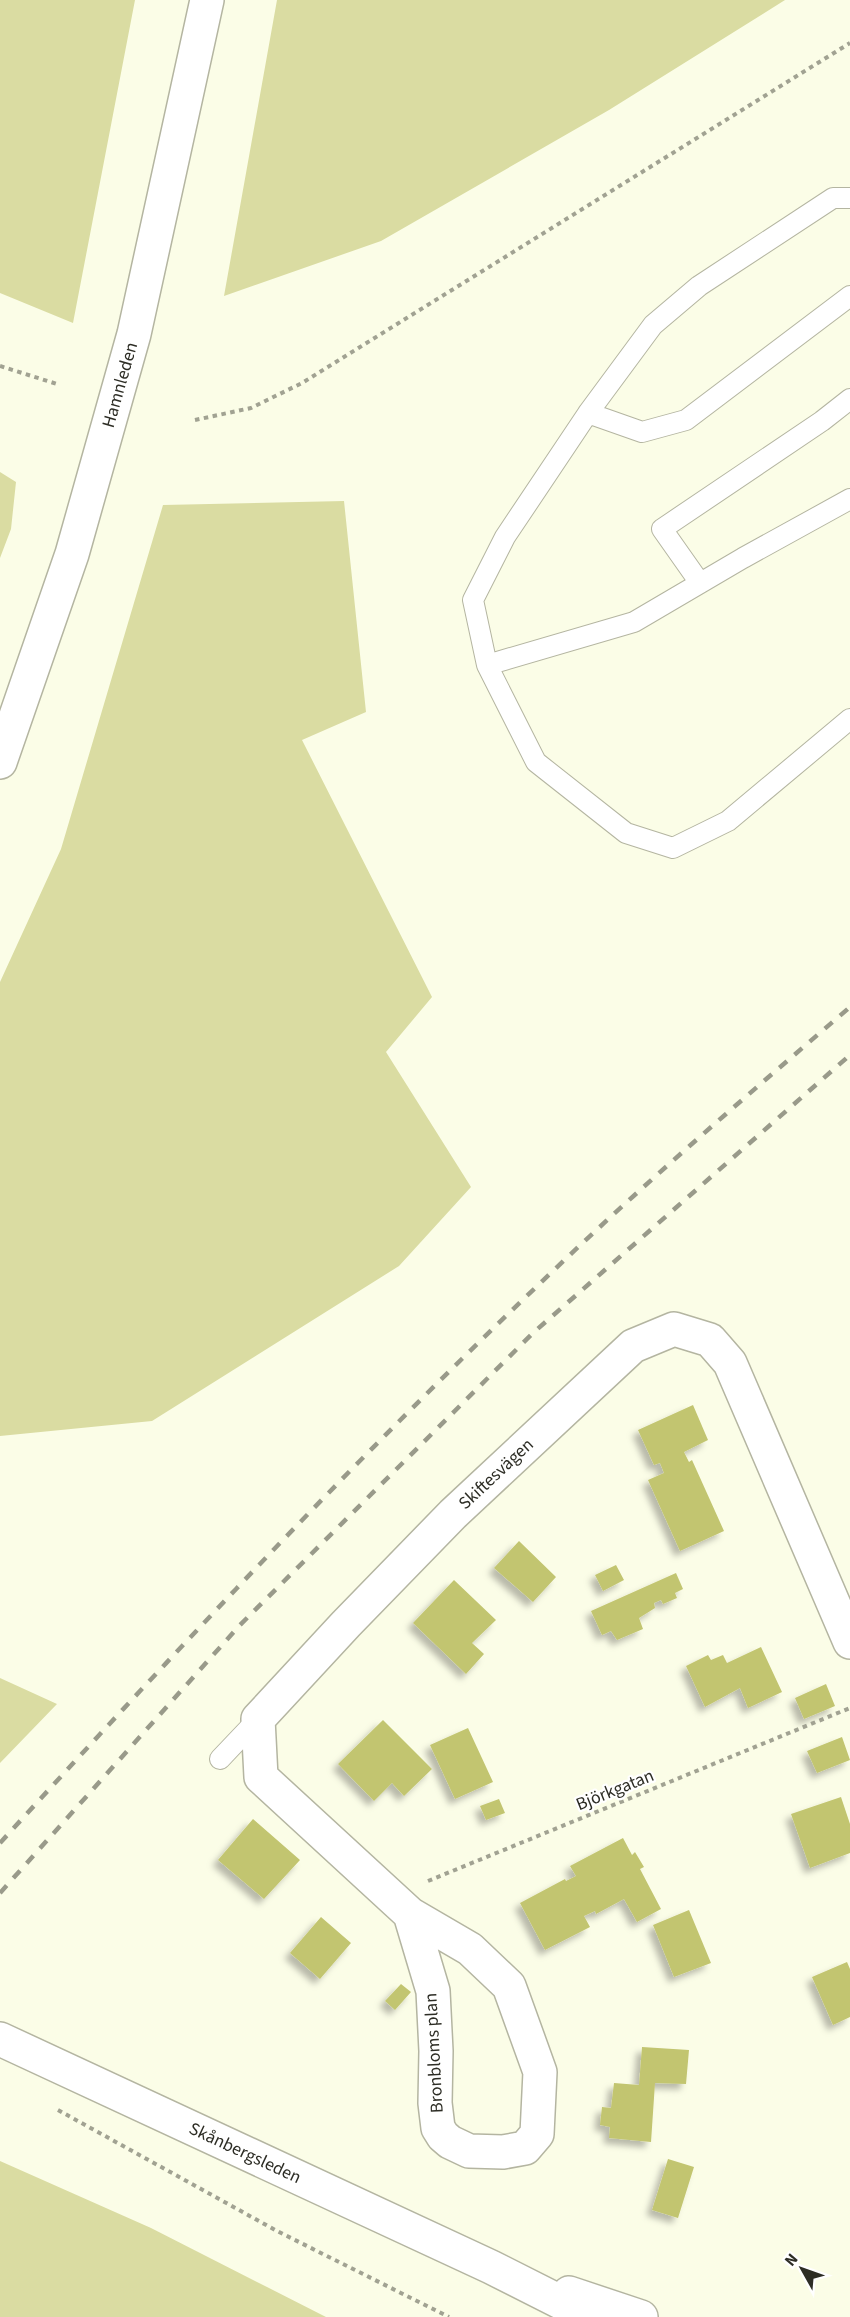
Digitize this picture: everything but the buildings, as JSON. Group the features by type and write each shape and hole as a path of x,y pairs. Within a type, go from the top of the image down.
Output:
{"street":[{"name":"Hamnleden","path":"0,762 72,554 134,334 207,0"},
{"name":"Skiftesvägen","path":"258,1719 453,1514 633,1346 674,1329 710,1340 730,1363 850,1642"},
{"path":"258,1719 261,1777 330,1843 400,1905"},
{"name":"Bronbloms plan","path":"400,1905 470,1949 509,1986 540,2072 537,2134 525,2148 503,2152 469,2151 450,2142 438,2128 435,2103 436,2051 433,1991 400,1905"},
{"name":"Skånbergsleden","path":"0,2039 491,2267 590,2317"},
{"name":"Skånbergsleden","path":"491,2267 641,2317"}],"lane":[{"path":"850,198 833,198 699,286 653,325 588,413 505,537 473,600 487,665 536,762 626,833 674,848 728,821 850,719"},
{"path":"588,413 642,432 686,420 850,296"},
{"path":"700,583 662,529 822,421 850,399"},
{"path":"487,665 634,622 850,499"},
{"path":"220,1759 258,1719"}],"path":[{"path":"195,420 251,408 302,383 850,43"},
{"path":"0,366 57,384"},
{"name":"Björkgatan","path":"400,1905 850,1708"},
{"path":"51,2106 277,2231 449,2317"}],"green space":[{"path":"0,0 135,0 73,323 0,293"},
{"path":"277,0 785,0 609,110 381,241 224,296"},
{"path":"0,472 16,482 11,529 0,558"},
{"path":"344,501 366,712 302,740 432,997 386,1052 471,1187 399,1266 152,1421 0,1436 0,982 61,849 163,505"},
{"path":"0,1678 57,1704 0,1763"},
{"path":"0,2161 151,2228 326,2317 0,2317"}],"railway":[{"path":"0,1843 272,1552 482,1339 626,1203 850,1007"},
{"path":"0,1893 240,1625 533,1333 850,1055"}]}
